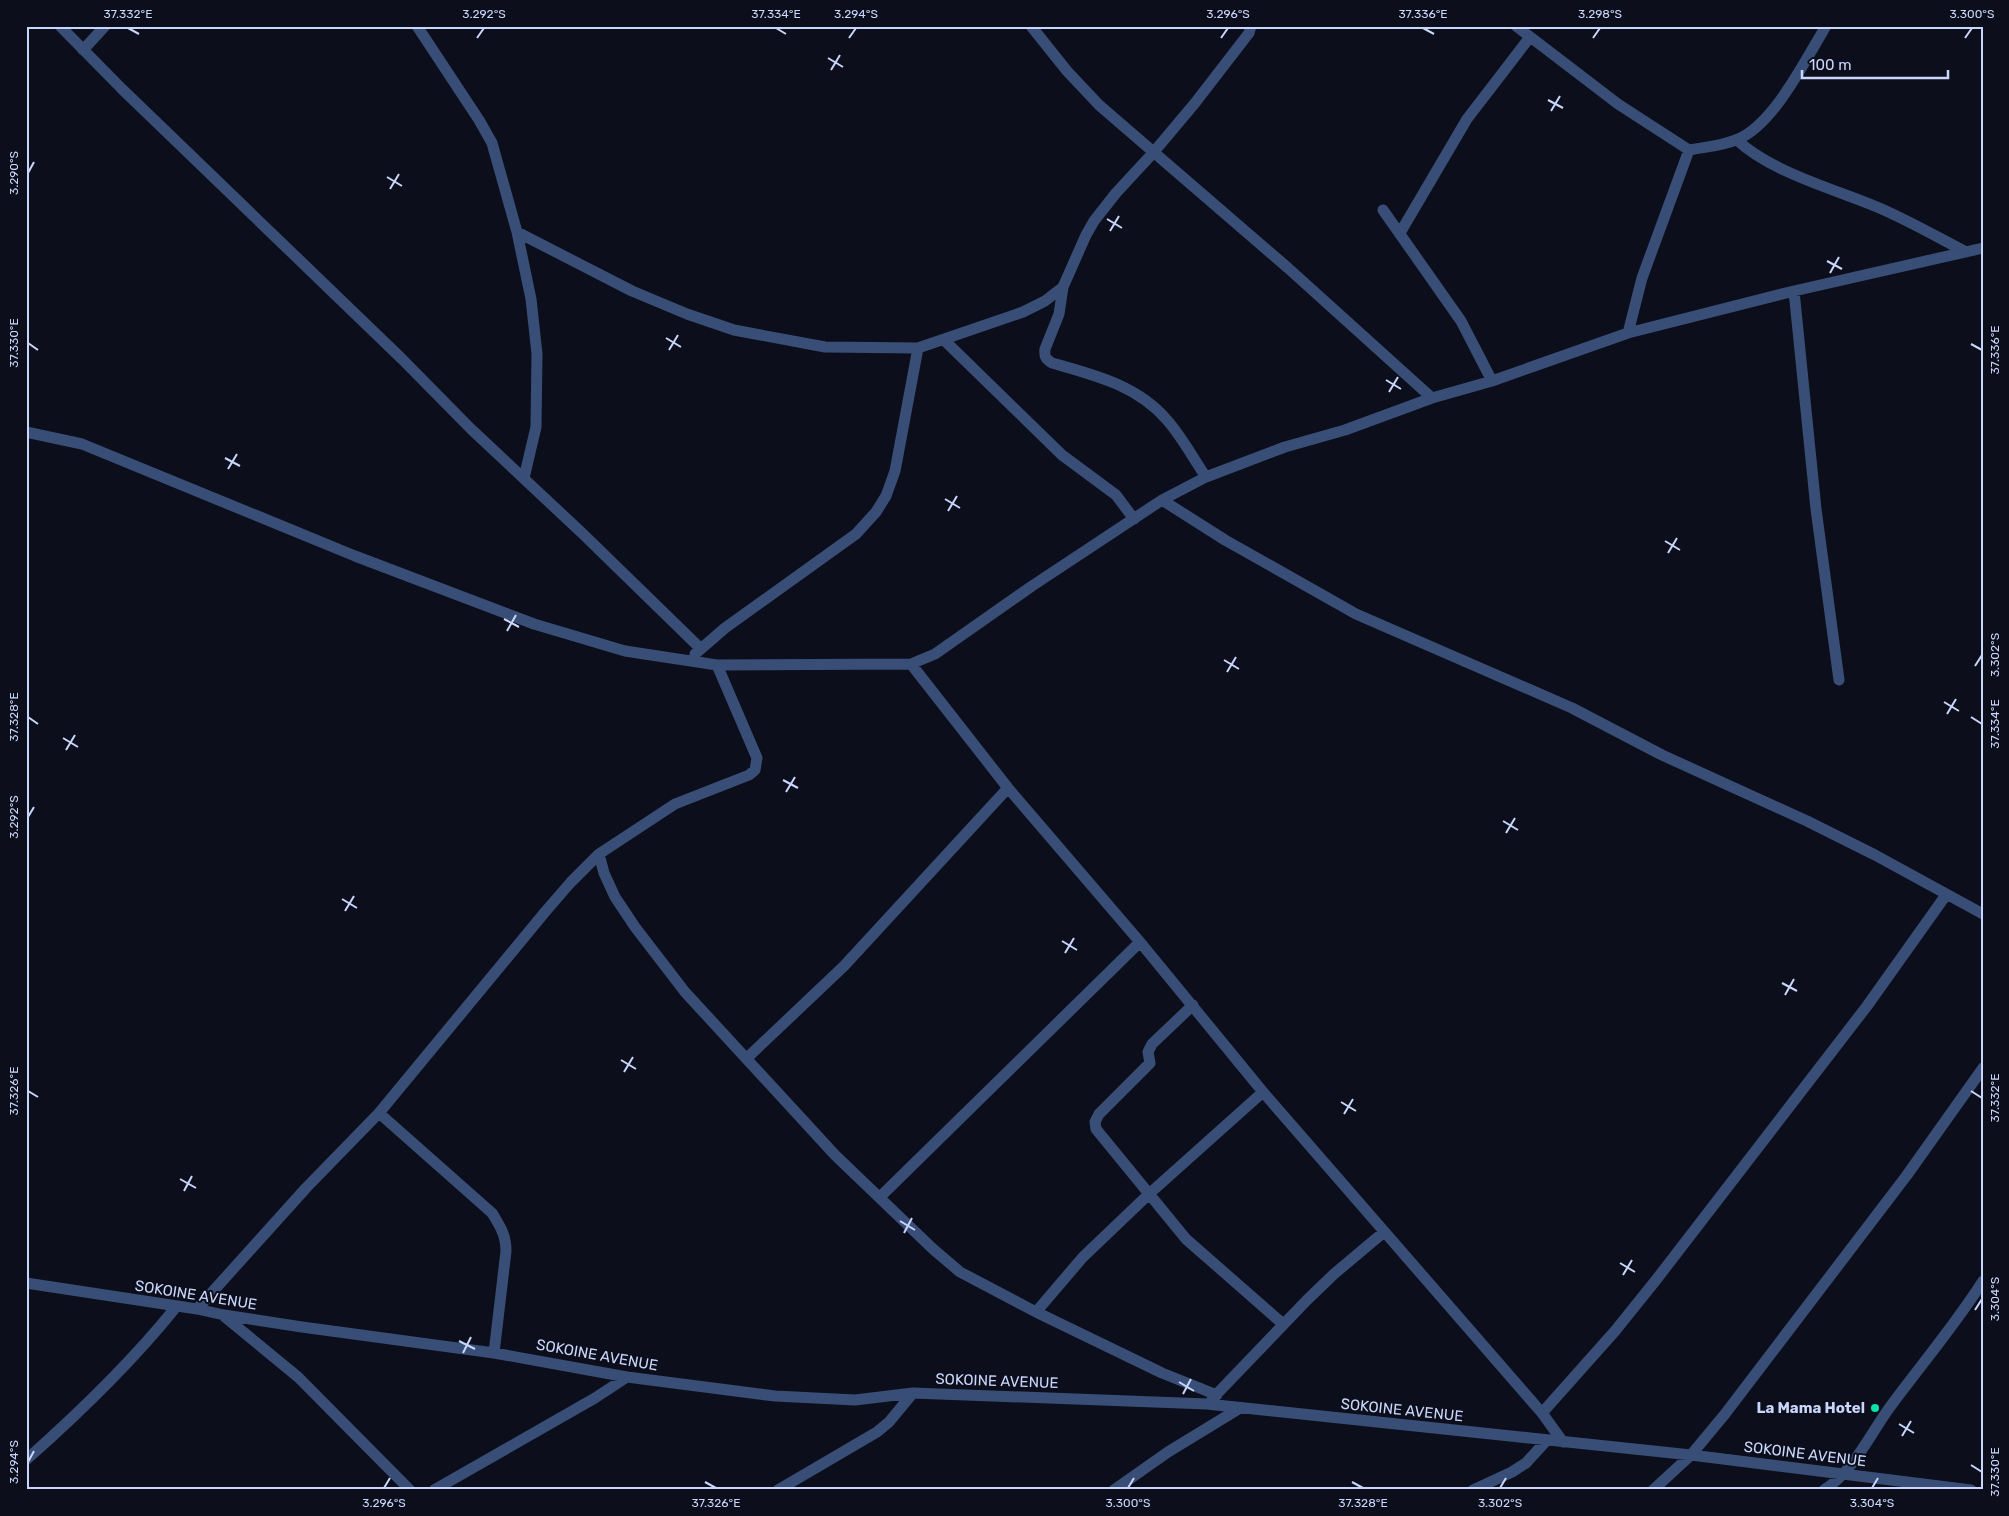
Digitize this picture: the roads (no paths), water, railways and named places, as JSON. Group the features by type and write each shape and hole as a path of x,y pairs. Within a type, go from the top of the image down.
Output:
{"street":[{"path":"60,26 363,321 471,430 524,478 700,648"},
{"path":"83,50 105,26"},
{"path":"417,26 480,120 492,143 517,232 531,299 537,354 536,427 524,478"},
{"path":"1030,26 1067,71 1099,105 1288,268 1432,398"},
{"path":"1206,477 1167,419 1138,395 1105,378 1052,363 1044,355 1059,314 1063,287 1079,249 1094,221 1222,69 1251,26"},
{"path":"1516,26 1618,104 1689,150 1737,140 1751,133 1763,122 1786,92 1826,26"},
{"path":"1400,233 1467,119 1530,37"},
{"path":"1737,140 1757,156 1788,171 1879,208 1966,252"},
{"path":"1628,333 1642,278 1689,150"},
{"path":"1383,210 1461,321 1492,381"},
{"path":"517,232 632,291 688,314 734,330 825,346 918,348 1022,312 1045,301 1063,287"},
{"path":"26,432 82,444 355,556 534,624 625,651 690,660 717,666 910,664 935,654 1032,586 1162,500 1206,477 1285,447 1345,430 1432,398 1492,381 1628,333 1794,291 1983,248"},
{"path":"1794,291 1816,509 1839,680"},
{"path":"944,340 1062,455 1116,495 1134,519"},
{"path":"690,660 700,648 856,534 876,512 886,496 895,471 918,348"},
{"path":"1162,500 1224,540 1356,614 1572,708 1662,754 1867,851 1983,914"},
{"path":"910,664 1008,788 1193,1005 1263,1092 1542,1413 1563,1442"},
{"path":"197,1309 306,1188 379,1113 556,900 600,854 675,804 749,775 755,770 757,758 717,666"},
{"path":"747,1058 844,966 1008,788"},
{"path":"600,854 604,874 615,897 635,927 685,992 836,1155 960,1272 1036,1312 1162,1372 1217,1395"},
{"path":"1542,1413 1615,1331 1656,1280 1867,1006 1946,895"},
{"path":"880,1198 1140,942"},
{"path":"1193,1005 1152,1044 1148,1052 1150,1063 1099,1114 1095,1122 1096,1129 1099,1136 1186,1239 1284,1324"},
{"path":"1652,1490 1691,1455 1758,1371 1907,1175 1983,1068"},
{"path":"1036,1312 1083,1258 1149,1194 1263,1092"},
{"path":"379,1113 486,1208 502,1230 506,1239 506,1251 494,1353"},
{"path":"1207,1404 1334,1274 1384,1232"},
{"path":"1831,1488 1844,1474 1899,1395 1967,1306 1983,1281"},
{"name":"SOKOINE AVENUE","path":"26,1283 197,1309 224,1315 494,1353 627,1377 710,1389 816,1399 855,1400 913,1393 1207,1404 1691,1455 1971,1490"},
{"path":"26,1460 70,1421 157,1331 176,1307"},
{"path":"224,1315 298,1377 410,1490"},
{"path":"434,1490 595,1398 627,1377"},
{"path":"778,1490 877,1432 889,1422 913,1393"},
{"path":"1114,1490 1168,1452 1240,1408"},
{"path":"1474,1490 1519,1468 1547,1440"}],"place":[{"name":"La Mama Hotel","path":"1875,1408"}]}
